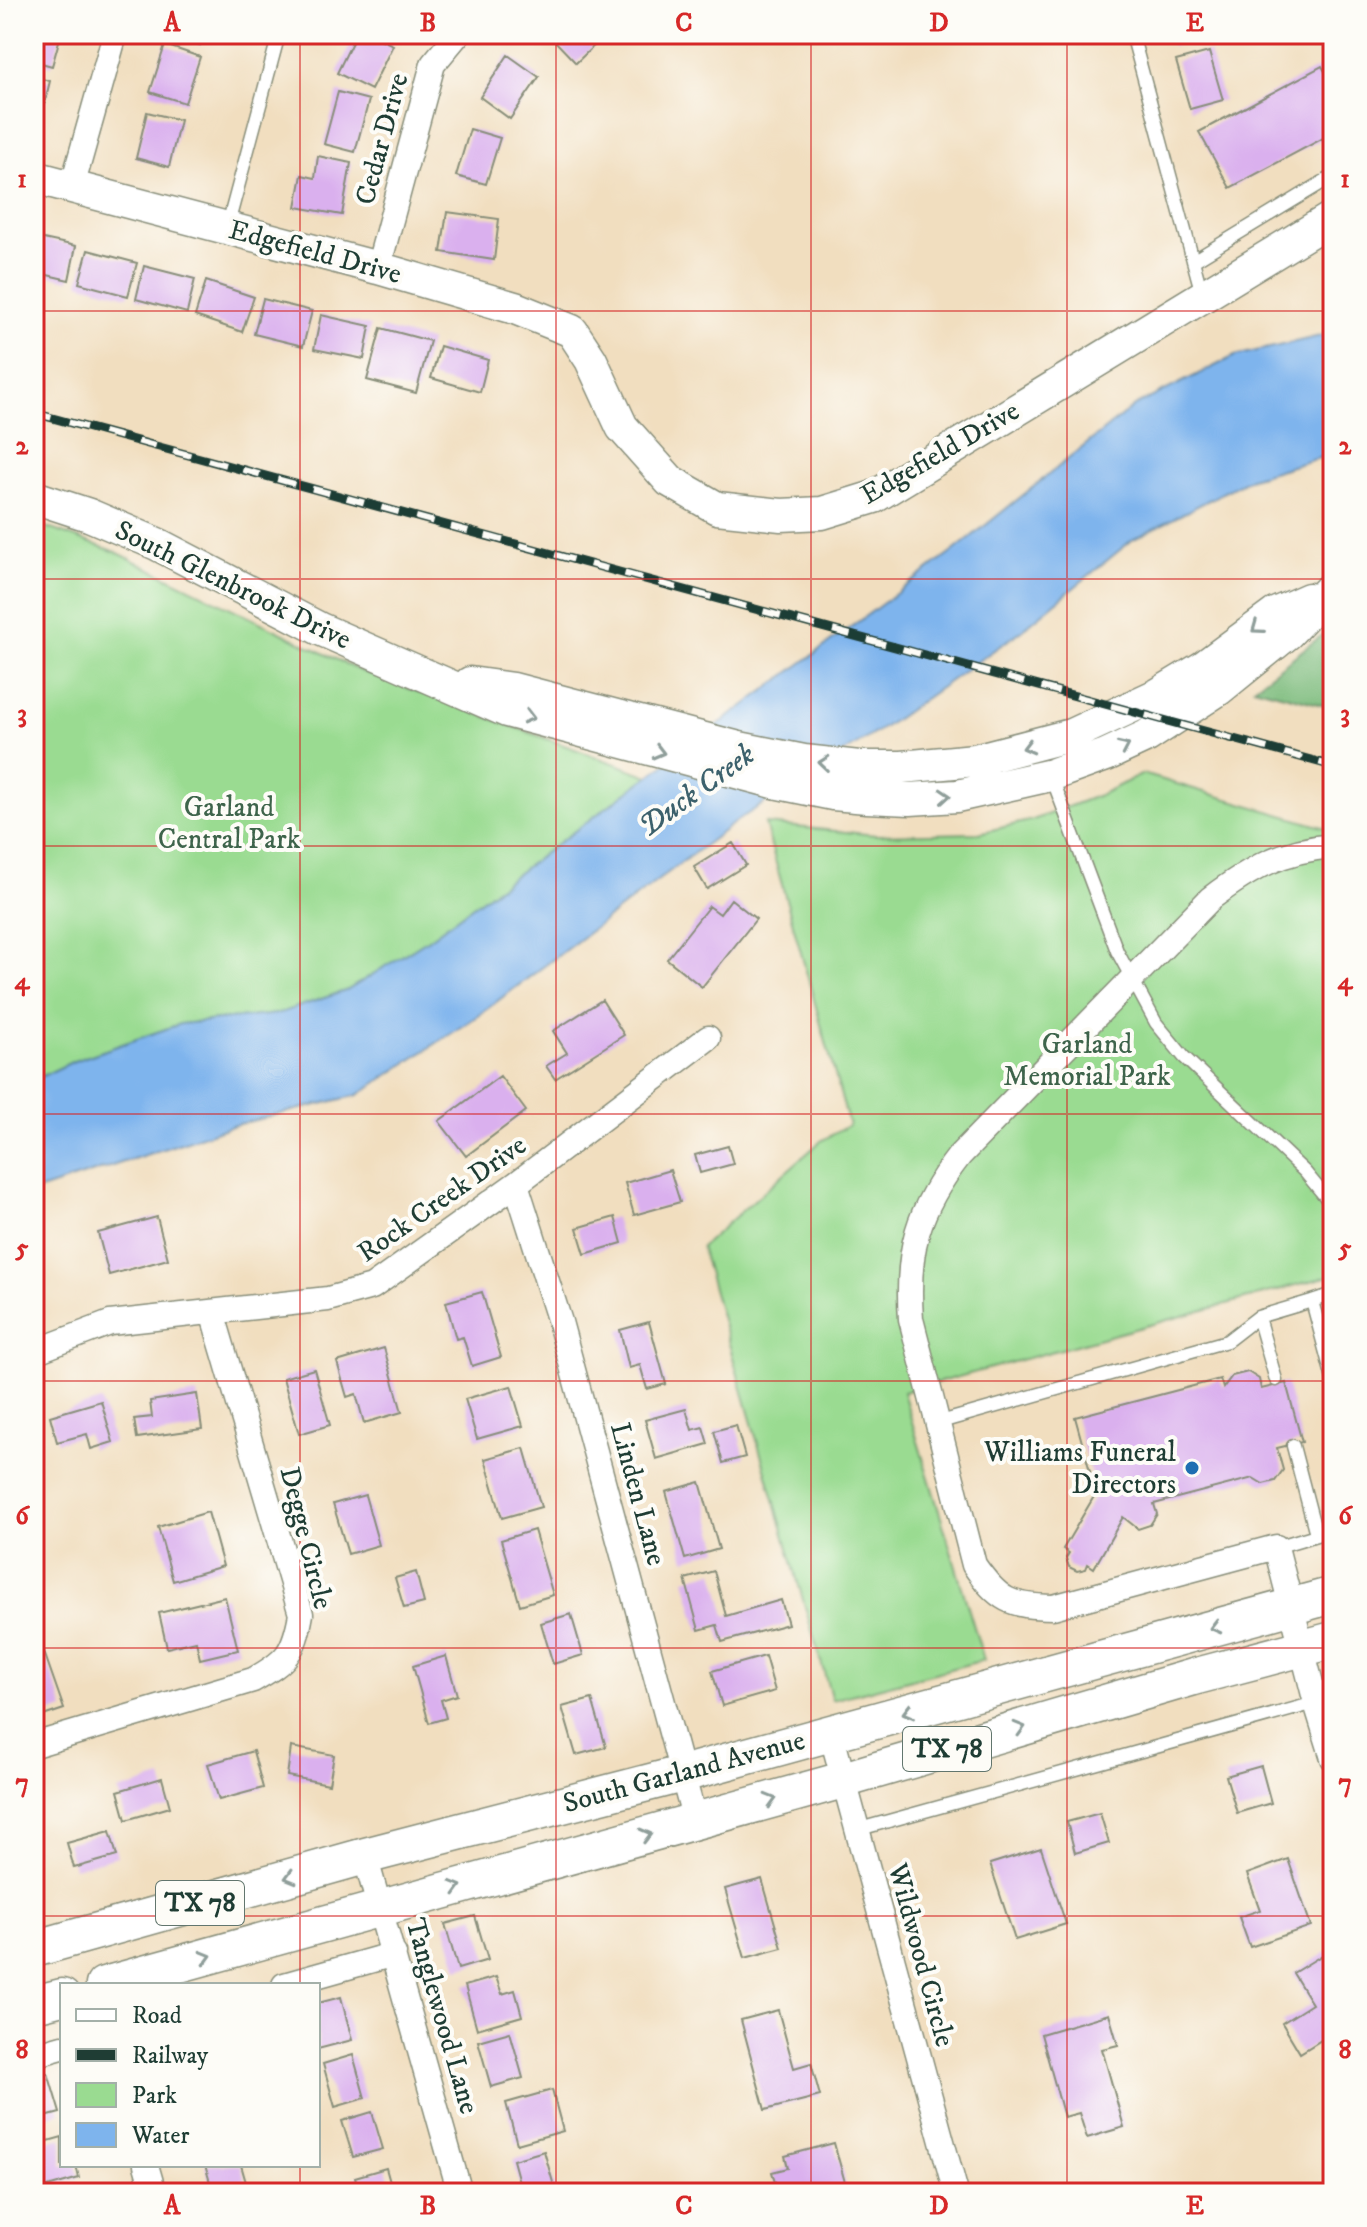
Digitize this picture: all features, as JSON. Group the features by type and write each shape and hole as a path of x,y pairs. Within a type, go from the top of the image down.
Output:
{"main road":[{"name":"South Garland Avenue","path":"34,1949 365,1856 682,1774 1333,1595"},
{"name":"South Garland Avenue","path":"111,1983 843,1780 1317,1644"},
{"path":"34,2004 60,1998"}],"street":[{"path":"72,187 115,34"},
{"name":"Cedar Drive","path":"378,268 433,64 458,34"},
{"name":"Edgefield Drive","path":"34,177 378,268 515,308 572,331 591,360 622,427 670,481 717,508 781,515 822,513 874,497 1333,217"},
{"name":"South Glenbrook Drive","path":"34,497 89,515 157,544 320,629 507,711 591,722 804,761 859,767 902,767 975,760 1035,745 1094,725 1159,694 1202,668 1275,614 1329,589"},
{"name":"South Glenbrook Drive","path":"591,722 774,782 833,794 910,799 957,796 1051,775 1147,736 1219,689 1288,633 1329,589"},
{"path":"1333,846 1309,848 1272,859 1241,875 1211,898 1131,979 960,1155 938,1183 917,1227 908,1279 911,1319 974,1565 991,1589 1005,1600 1021,1606 1053,1607 1276,1547 1290,1607 1317,1644 1333,1758"},
{"name":"Rock Creek Drive","path":"34,1352 110,1323 328,1299 372,1287 516,1184 708,1038"},
{"name":"Linden Lane","path":"516,1184 560,1322 695,1821"},
{"name":"Degge Circle","path":"34,1745 253,1680 283,1662 296,1639 301,1614 212,1312"},
{"name":"Wildwood Circle","path":"831,1733 956,2193"},
{"name":"Tanglewood Lane","path":"365,1856 460,2193"},
{"path":"291,1983 394,1954"},
{"path":"34,2055 60,2048"},
{"path":"147,2167 154,2193"}],"lane":[{"path":"227,228 279,34"},
{"path":"1132,34 1202,297"},
{"path":"1193,261 1333,176"},
{"path":"1051,775 1117,951 1156,1023 1184,1057 1305,1172 1333,1206"},
{"path":"937,1423 1227,1341 1258,1317 1333,1294"},
{"path":"1312,1301 1333,1379"},
{"path":"1258,1317 1276,1380"},
{"path":"1293,1446 1316,1534"},
{"path":"1276,1547 1333,1530"},
{"path":"856,1830 1324,1700"}],"green space":[{"name":"Garland Central Park","path":"34,523 116,552 358,670 649,776 427,940 348,990 277,1014 180,1024 74,1061 34,1080"},
{"path":"1333,627 1333,708 1254,687"},
{"name":"Garland Memorial Park","path":"1143,774 1333,830 1333,1275 903,1392 984,1660 832,1700 701,1247 821,1141 849,1125 765,824 876,835 979,833 1033,820"}],"water":[{"name":"Duck Creek","path":"1333,333 1333,454 1251,478 1132,540 1021,631 886,726 738,820 479,1015 358,1095 235,1125 34,1192 34,1080 74,1061 180,1024 277,1014 348,990 427,940 951,553 1134,406 1235,356"}],"building":[{"path":"34,34 61,34 52,66 34,61"},
{"path":"170,34 204,34 200,45"},
{"path":"356,34 370,34 393,45 371,90 337,73"},
{"path":"557,34 606,34 576,63 553,39"},
{"path":"1168,34 1209,34 1209,35 1172,46"},
{"path":"165,45 200,57 185,103 150,92"},
{"path":"1209,52 1223,100 1190,109 1176,61"},
{"path":"508,55 539,77 510,119 480,97"},
{"path":"1322,66 1333,86 1333,133 1230,188 1199,132"},
{"path":"34,77 50,81 37,134 34,133"},
{"path":"338,92 369,100 355,152 324,144"},
{"path":"147,112 180,120 169,167 136,158"},
{"path":"470,129 500,138 486,184 456,176"},
{"path":"318,156 351,163 342,215 296,207 302,175 315,178"},
{"path":"447,212 499,219 494,260 441,252"},
{"path":"34,237 76,246 69,280 34,272"},
{"path":"88,250 137,263 128,296 79,283"},
{"path":"144,266 195,279 187,313 136,299"},
{"path":"206,281 254,297 242,332 195,316"},
{"path":"263,299 312,311 303,346 254,334"},
{"path":"321,315 370,326 364,359 314,349"},
{"path":"381,328 430,341 416,393 367,380"},
{"path":"440,346 488,360 480,392 431,378"},
{"path":"733,843 746,865 707,889 694,867"},
{"path":"731,899 756,919 702,987 667,959 709,906 720,914"},
{"path":"602,1000 624,1035 555,1079 546,1066 567,1053 553,1031"},
{"path":"500,1076 526,1111 466,1156 439,1121"},
{"path":"728,1146 733,1164 700,1173 695,1155"},
{"path":"670,1170 680,1202 634,1215 625,1183"},
{"path":"157,1217 168,1259 109,1275 98,1233"},
{"path":"615,1217 622,1243 585,1254 577,1228"},
{"path":"482,1292 501,1357 472,1366 463,1337 456,1339 446,1302"},
{"path":"649,1322 666,1384 647,1389 640,1365 629,1368 620,1330"},
{"path":"384,1348 402,1412 364,1423 356,1394 347,1397 337,1362"},
{"path":"314,1369 330,1425 299,1434 283,1378"},
{"path":"1248,1372 1259,1379 1261,1389 1286,1383 1302,1442 1277,1448 1283,1470 1275,1481 1263,1484 1253,1478 1154,1504 1157,1514 1150,1525 1138,1529 1123,1517 1094,1568 1088,1564 1086,1569 1077,1571 1069,1567 1066,1558 1069,1553 1063,1549 1096,1493 1075,1417 1220,1379 1223,1388 1232,1376"},
{"path":"511,1386 523,1426 477,1439 465,1399"},
{"path":"197,1394 202,1429 137,1438 134,1419 152,1417 150,1401"},
{"path":"101,1401 113,1442 91,1449 87,1434 57,1442 50,1416"},
{"path":"686,1409 692,1430 703,1427 708,1444 656,1459 645,1420"},
{"path":"736,1425 745,1457 723,1463 714,1431"},
{"path":"524,1448 541,1507 502,1518 485,1459"},
{"path":"700,1482 719,1549 685,1559 666,1492"},
{"path":"365,1495 379,1545 348,1554 333,1504"},
{"path":"208,1512 223,1566 173,1581 158,1527"},
{"path":"534,1530 553,1595 520,1605 501,1540"},
{"path":"714,1571 726,1616 781,1600 788,1624 722,1642 717,1625 699,1630 685,1579"},
{"path":"416,1572 424,1603 404,1608 395,1578"},
{"path":"225,1597 238,1650 200,1659 196,1641 167,1648 159,1613"},
{"path":"571,1614 583,1655 553,1664 541,1623"},
{"path":"44,1652 64,1709 34,1719 34,1655"},
{"path":"446,1656 457,1695 441,1700 446,1718 429,1723 413,1666"},
{"path":"765,1656 775,1691 722,1706 712,1671"},
{"path":"592,1699 606,1747 576,1755 562,1707"},
{"path":"291,1747 334,1755 329,1784 287,1776"},
{"path":"253,1751 263,1788 219,1800 208,1764"},
{"path":"1261,1766 1271,1803 1237,1813 1226,1776"},
{"path":"162,1778 170,1807 126,1820 118,1791"},
{"path":"1100,1813 1109,1843 1075,1853 1067,1822"},
{"path":"110,1831 117,1856 74,1868 67,1843"},
{"path":"1041,1848 1066,1924 1015,1940 990,1864"},
{"path":"1288,1859 1311,1926 1250,1947 1239,1917 1260,1910 1247,1874"},
{"path":"762,1879 782,1948 745,1958 725,1889"},
{"path":"475,1916 488,1960 458,1969 445,1924"},
{"path":"1329,1951 1333,1957 1333,2038 1331,2034 1300,2053 1282,2023 1312,2004 1293,1973"},
{"path":"496,1977 502,1994 515,1990 522,2016 477,2029 465,1986"},
{"path":"341,1997 352,2040 320,2048 320,2002"},
{"path":"778,2010 794,2068 811,2063 820,2096 765,2110 741,2020"},
{"path":"1109,2014 1118,2045 1102,2049 1124,2127 1087,2138 1079,2113 1064,2117 1041,2034"},
{"path":"510,2032 523,2078 491,2087 478,2041"},
{"path":"353,2055 365,2098 335,2107 323,2064"},
{"path":"48,2073 60,2113 34,2120 34,2077"},
{"path":"552,2090 563,2131 517,2144 506,2103"},
{"path":"372,2112 383,2149 353,2157 342,2121"},
{"path":"60,2138 60,2167 76,2167 79,2178 44,2188 34,2145"},
{"path":"834,2143 848,2193 778,2193 772,2172 788,2168 785,2156"},
{"path":"544,2151 556,2193 522,2193 513,2160"},
{"path":"206,2167 242,2167 249,2193 213,2193"},
{"path":"386,2168 393,2193 360,2193 355,2177"}],"railway":[{"path":"34,413 1333,766"}],"place":[{"name":"Williams Funeral Directors","path":"1192,1468"}]}
